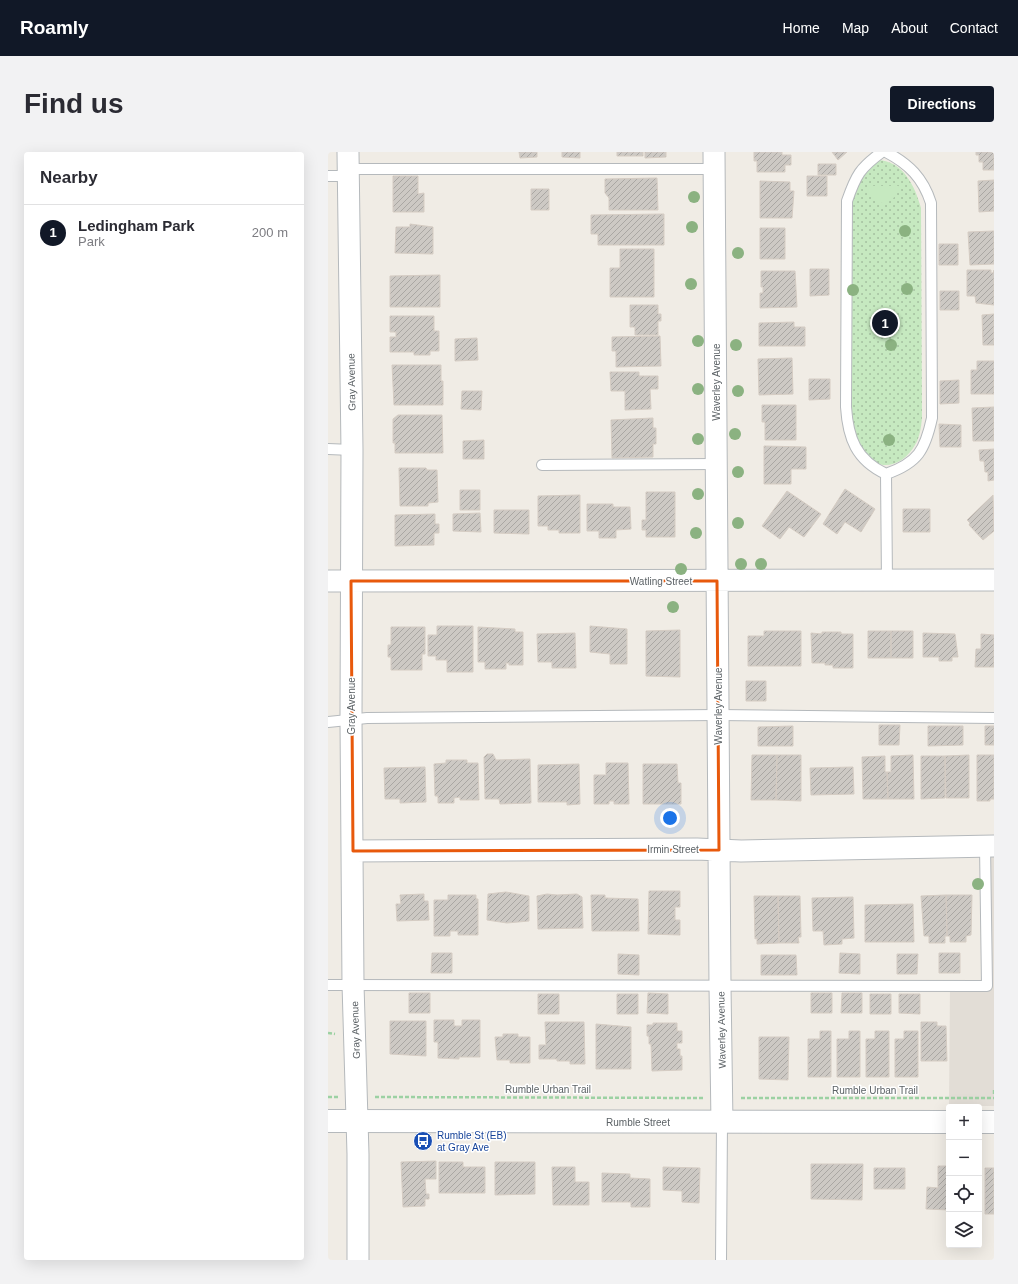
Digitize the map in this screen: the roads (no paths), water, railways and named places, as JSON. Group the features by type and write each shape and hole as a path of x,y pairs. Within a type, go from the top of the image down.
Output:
{"street":[{"name":"Waverley Avenue","path":"715,160 722,1123"},
{"name":"Gray Avenue","path":"349,166 352,450 351,720 353,984 357,1122 358,1260"},
{"name":"Watling Street","path":"328,581 994,580"},
{"name":"Irmin Street","path":"353,851 741,851 990,846"},
{"name":"Rumble Street","path":"328,1121 722,1123 946,1122"},
{"path":"982,1122 994,1122"}],"lane":[{"path":"882,152 861,169 855,178 847,201 846,407 847,427 861,457 874,468 886,474 904,468 918,456 928,437 932,418 931,203 926,189 915,174 902,160 886,152"},
{"path":"328,176 349,166 715,160"},
{"path":"328,450 352,450"},
{"path":"542,465 717,464"},
{"path":"886,474 887,581"},
{"path":"328,722 367,718 718,715 994,718"},
{"path":"328,985 987,986 990,846"},
{"name":"Waverley Avenue","path":"721,1260 722,1123"}],"place":[{"name":"Ledingham Park","path":"885,323"},
{"name":"Rumble St (EB) at Gray Ave","path":"423,1141"}]}
